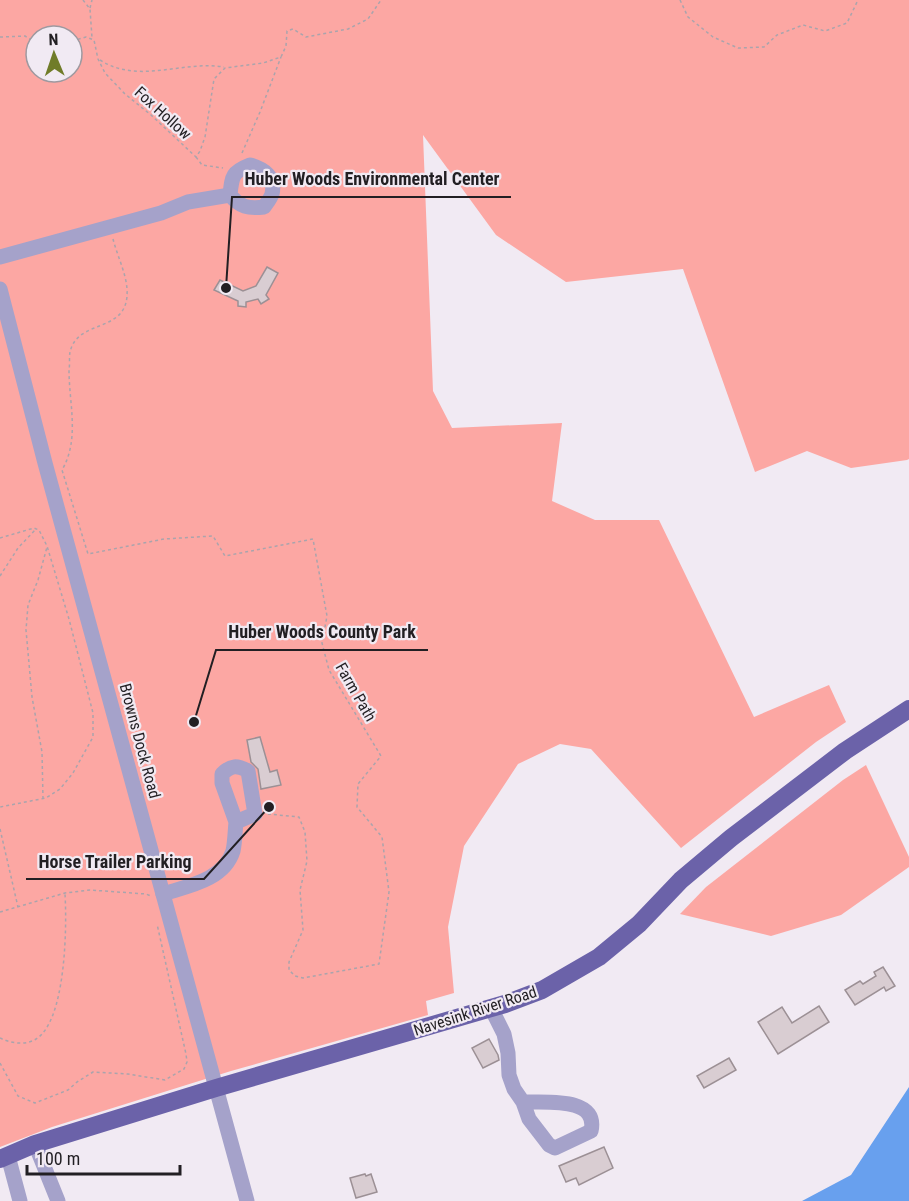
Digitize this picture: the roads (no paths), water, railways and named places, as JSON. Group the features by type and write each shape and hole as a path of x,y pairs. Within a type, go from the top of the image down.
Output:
{"main road":[{"name":"Navesink River Road","path":"4,1157 35,1144 216,1088 525,998 542,990 599,957 639,924 687,875 731,838 845,751 909,709"}],"street":[{"path":"250,165 264,169 271,178 272,194 264,207 251,209 238,204 230,195 232,178 237,170 250,165"},
{"path":"0,257 161,213 188,202 230,195"},
{"name":"Browns Dock Road","path":"0,289 157,895 216,1088 247,1201"},
{"path":"157,895 210,878 221,870 233,851 236,822 222,783 222,774 229,767 239,766 248,771 255,814 236,822"},
{"path":"491,1008 504,1034 509,1075 514,1089 523,1101"},
{"path":"35,1144 58,1201"},
{"path":"4,1157 20,1201"}],"water":[{"path":"909,1087 909,1201 802,1201 851,1175"}],"place":[{"name":"Huber Woods Environmental Center","path":"226,288"},
{"name":"Huber Woods County Park","path":"194,722"},
{"name":"Horse Trailer Parking","path":"269,807"}]}
